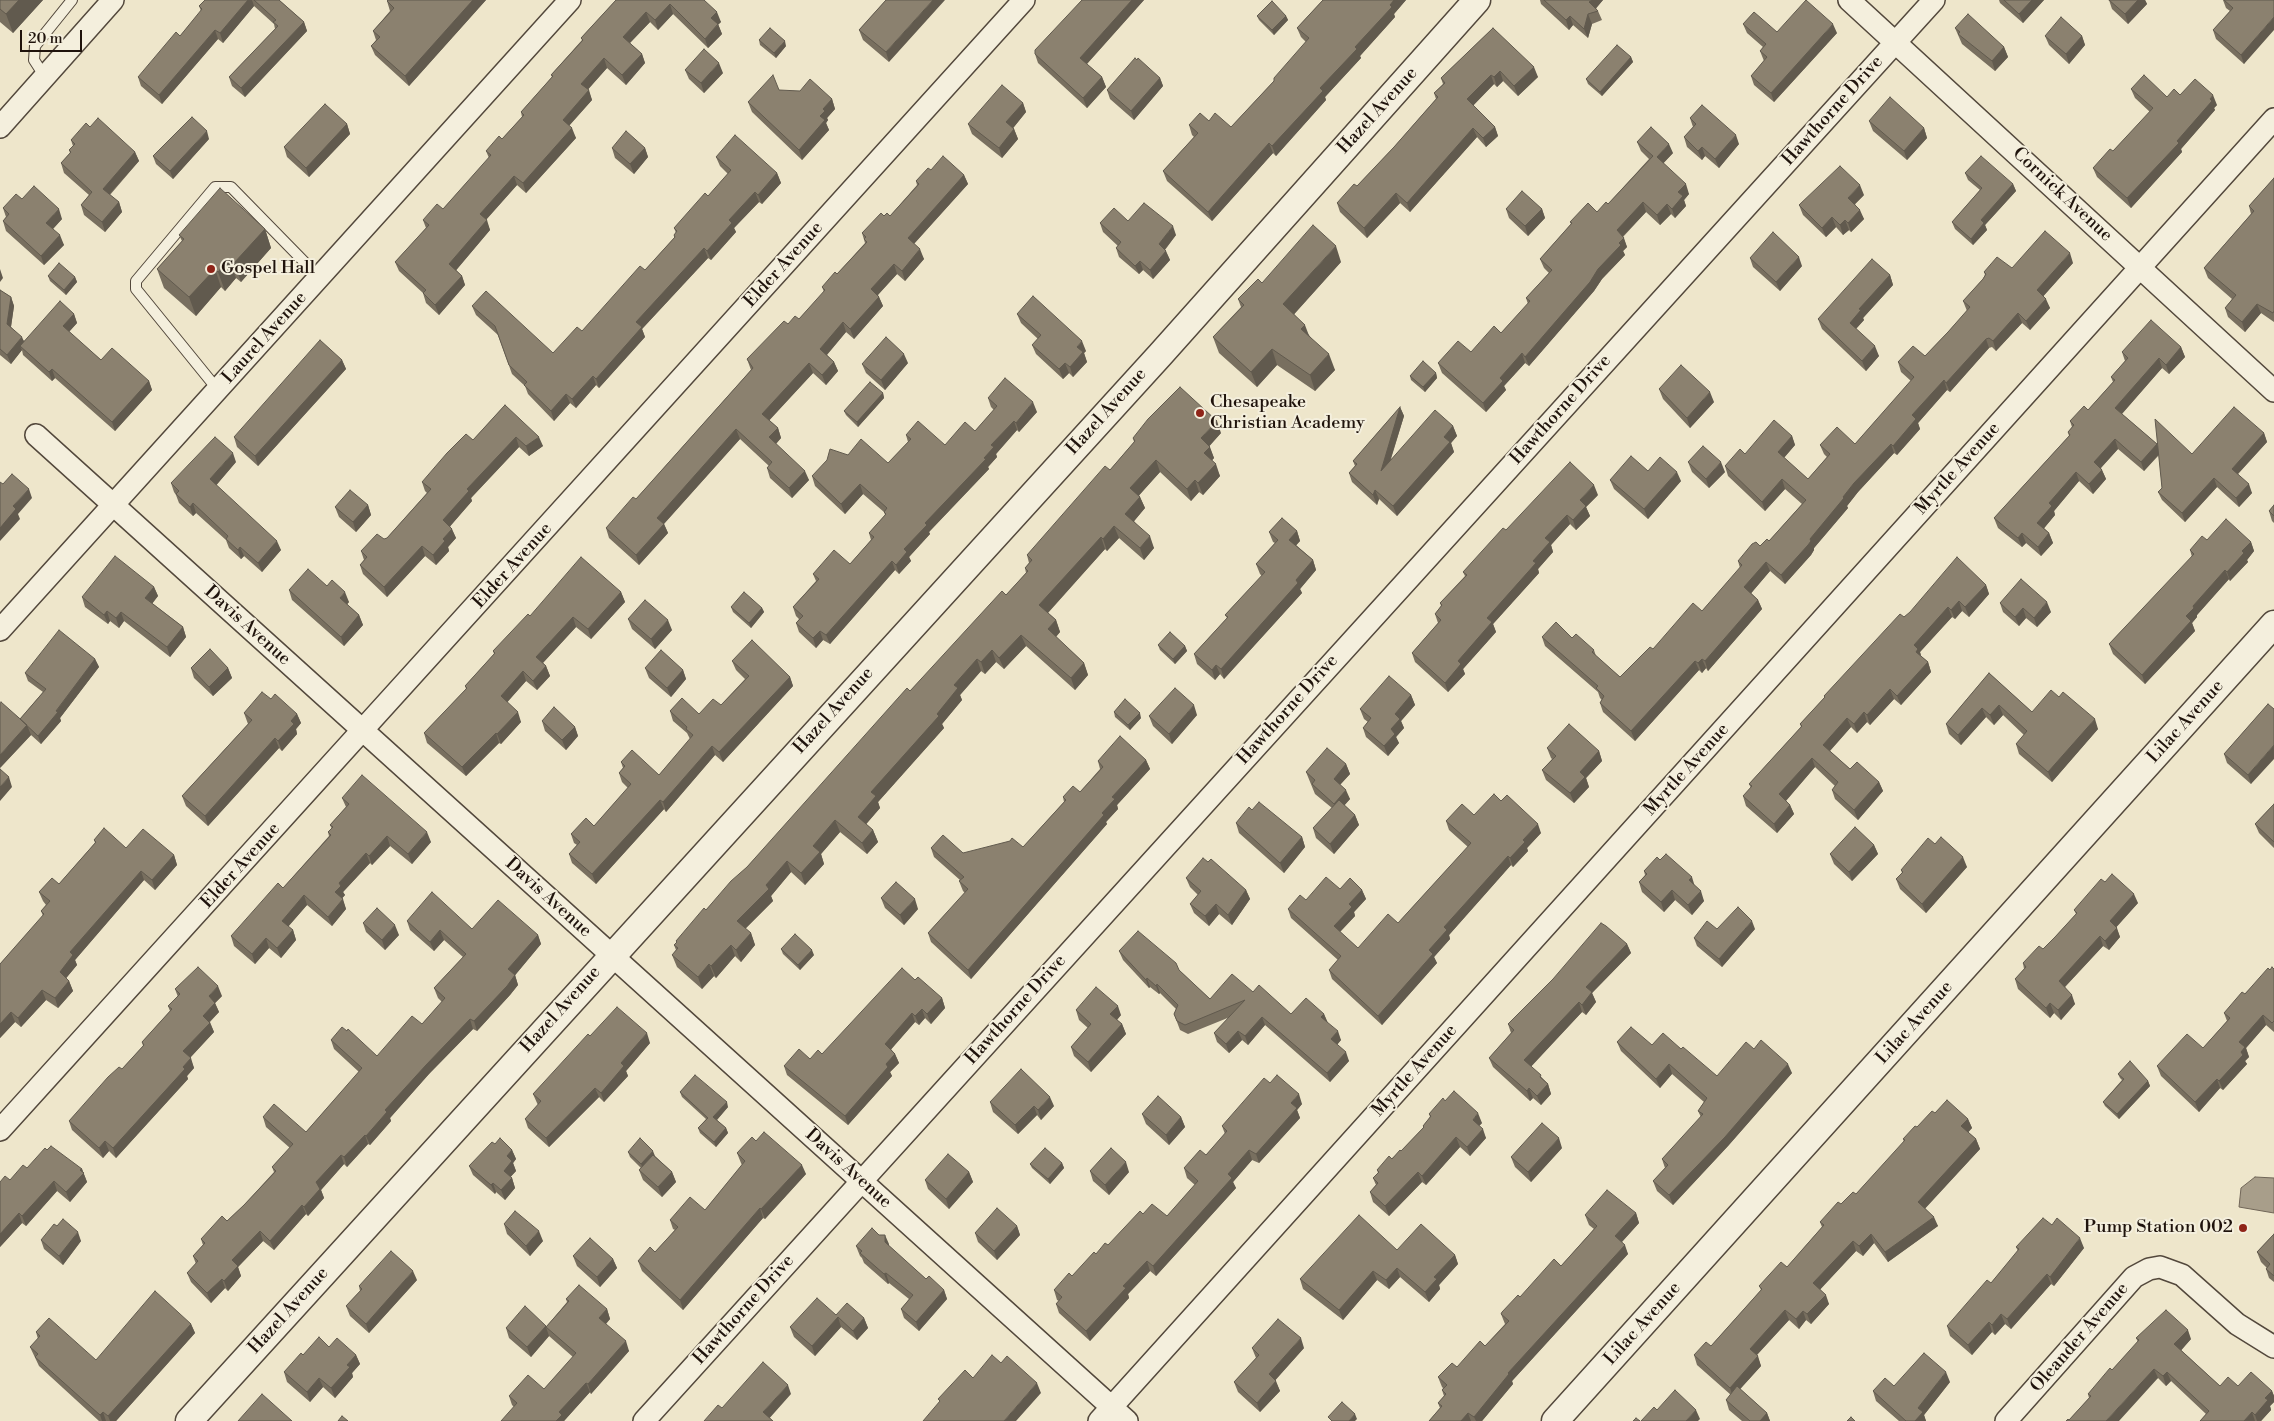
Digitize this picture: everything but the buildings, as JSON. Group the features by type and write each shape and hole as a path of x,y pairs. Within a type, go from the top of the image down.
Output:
{"street":[{"path":"0,127 113,0"},
{"name":"Laurel Avenue","path":"0,630 570,0"},
{"name":"Elder Avenue","path":"0,1130 1024,0"},
{"name":"Hazel Avenue","path":"189,1421 611,955 1160,355 1477,0"},
{"name":"Cornick Avenue","path":"1849,0 2274,391"},
{"name":"Hawthorne Drive","path":"644,1421 1934,0"},
{"name":"Myrtle Avenue","path":"1113,1416 2274,119"},
{"name":"Davis Avenue","path":"36,435 862,1181 1113,1416"},
{"name":"Lilac Avenue","path":"1555,1421 2274,624"},
{"name":"Oleander Avenue","path":"2006,1421 2134,1277 2149,1269 2160,1267 2182,1275 2237,1324 2274,1347"}],"lane":[{"path":"45,77 34,60 35,46 72,0"},
{"path":"218,390 136,289 136,281 215,187 231,187 320,278"}],"shaded area":[{"path":"2255,1177 2274,1178 2274,1213 2239,1207 2241,1188"}],"place":[{"name":"Gospel Hall","path":"211,269"},
{"name":"Chesapeake Christian Academy","path":"1200,413"},
{"name":"Pump Station 002","path":"2243,1228"}]}
